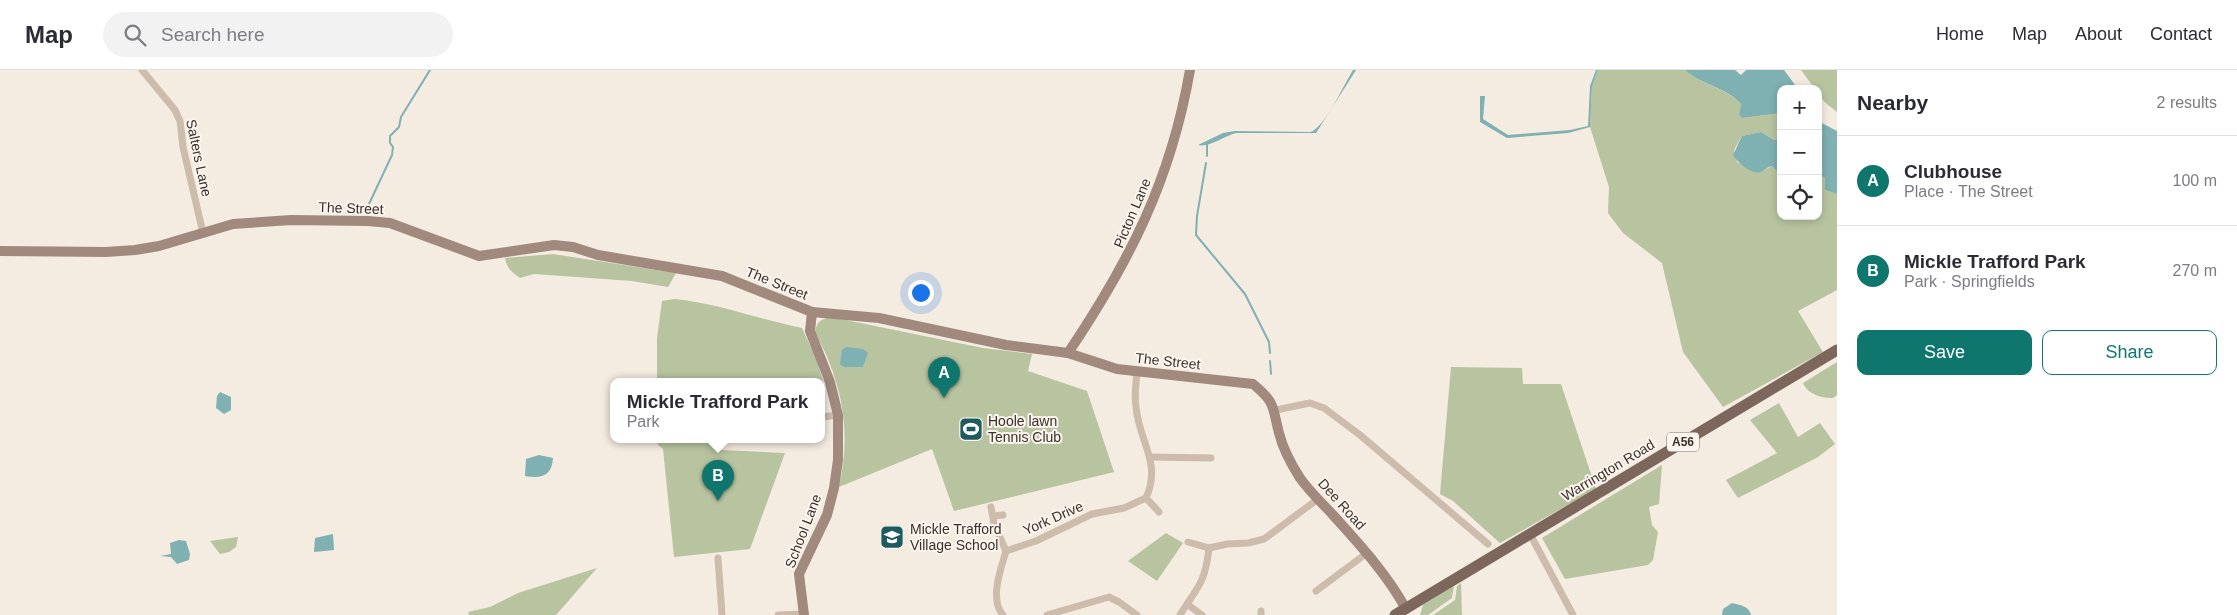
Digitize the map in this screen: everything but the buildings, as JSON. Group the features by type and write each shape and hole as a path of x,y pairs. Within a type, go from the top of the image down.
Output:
{"main road":[{"name":"Warrington Road","path":"1395,615 1408,612 1530,534 1837,350"}],"street":[{"name":"Salters Lane","path":"142,70 175,110 180,121 183,147 202,233"},
{"name":"Picton Lane","path":"1068,353 1106,297 1126,260 1156,195 1183,114 1190,70"},
{"name":"The Street","path":"0,251 106,252 135,250 233,224 291,220 368,220 390,223 479,256 554,245 573,247 598,255 722,276 812,312 879,318 1006,345 1068,353 1100,365 1137,372 1253,384 1267,395 1276,410"},
{"name":"School Lane","path":"804,615 799,574 827,515 834,488 838,460 838,415 830,382 810,331 812,312"},
{"path":"1137,372 1136,408 1150,457 1152,484 1146,498 1159,512"},
{"path":"1276,410 1310,403 1324,408 1360,435 1488,544"},
{"name":"Dee Road","path":"1276,410 1279,433 1285,452 1301,479 1367,553 1393,586 1408,612"},
{"path":"825,417 838,415"},
{"path":"1150,457 1211,458"},
{"name":"York Drive","path":"1006,551 1036,541 1092,514 1124,508 1146,498"},
{"path":"1188,542 1209,548 1264,539 1318,499"},
{"path":"991,507 1006,551 996,602 1003,615"},
{"path":"993,516 1003,515"},
{"path":"1530,534 1573,615"},
{"path":"1180,615 1198,590 1204,577 1209,548"},
{"path":"1316,592 1367,553"},
{"path":"718,558 722,615"},
{"path":"1047,615 1109,597 1137,615"},
{"path":"1187,604 1202,615"},
{"path":"778,615 804,615"}],"green space":[{"path":"1598,70 1685,70 1698,79 1735,98 1741,104 1739,115 1742,118 1777,114 1777,140 1761,132 1742,136 1734,150 1737,162 1754,171 1760,172 1772,166 1777,171 1777,220 1822,220 1822,177 1825,178 1825,190 1837,194 1837,290 1798,311 1823,352 1723,407 1683,352 1662,263 1623,233 1608,213 1609,187 1590,127 1592,87"},
{"path":"1801,70 1837,70 1837,112 1822,99 1822,85 1812,85"},
{"path":"553,254 676,273 668,287 632,281 534,274 520,278 509,268 505,258"},
{"path":"675,299 708,304 802,328 816,358 822,378 657,378 657,338 662,301"},
{"name":"Hoole lawn Tennis Club","path":"831,317 983,348 1032,354 1028,371 1087,391 1114,472 954,511 932,449 839,487 845,446 842,407 832,369 815,332 820,321"},
{"path":"1837,362 1837,395 1833,398 1820,396 1812,393 1805,387 1803,383"},
{"path":"1451,367 1522,368 1523,384 1561,384 1596,489 1500,543 1453,501 1440,494"},
{"path":"1779,403 1798,437 1820,423 1835,444 1818,457 1738,498 1726,480 1777,453 1750,420"},
{"path":"658,443 722,443 721,450 785,453 750,549 674,557 663,449"},
{"path":"1662,465 1659,504 1649,507 1652,525 1658,532 1653,560 1648,565 1565,579 1542,538"},
{"path":"1166,533 1183,543 1157,581 1128,561"},
{"path":"238,537 236,547 229,552 220,554 210,541"},
{"path":"597,568 556,615 469,615 468,612 490,607 518,593"},
{"path":"1461,583 1462,615 1433,615 1455,600 1457,586"},
{"path":"1454,586 1452,598 1428,615 1420,615 1423,605"}],"water":[{"path":"1353,70 1356,70 1330,111"},
{"path":"1596,70 1598,70 1592,87 1590,127 1568,133 1507,138 1480,122 1480,96 1485,96 1483,119 1508,135 1570,130 1588,126 1590,86"},
{"path":"1685,70 1735,70 1741,75 1746,70 1784,70 1795,85 1777,85 1777,114 1742,118 1739,115 1741,104 1735,98"},
{"path":"1328,114 1316,133 1236,133 1212,143 1198,145 1223,133 1235,131 1311,132 1317,128"},
{"path":"1822,123 1837,131 1837,194 1825,190 1825,178 1822,177"},
{"path":"1761,132 1777,140 1777,171 1772,166 1761,172 1753,172 1738,161 1733,155 1742,136"},
{"path":"846,347 863,349 868,353 863,367 844,367 840,364 842,350"},
{"path":"220,392 231,397 231,410 224,414 216,408 217,396"},
{"path":"539,455 553,458 548,472 545,475 536,477 525,476 526,459"},
{"path":"333,534 334,550 314,552 315,538"},
{"path":"179,540 186,541 190,554 189,560 177,564 171,557 160,556 171,554 170,543"},
{"path":"1732,603 1746,608 1751,615 1722,615 1723,609"}],"waterway":[{"path":"369,211 369,204 392,155 393,147 390,143 390,136 399,127 401,117 430,70"},
{"path":"1207,144 1207,156"},
{"path":"1206,163 1197,216 1196,235 1245,294 1269,342 1270,353"},
{"path":"1270,361 1271,374"}],"place":[{"name":"Clubhouse","path":"944,398"},
{"name":"Hoole lawn Tennis Club","path":"971,429"},
{"name":"Mickle Trafford Park","path":"718,501"},
{"name":"Mickle Trafford Village School","path":"892,537"}]}
